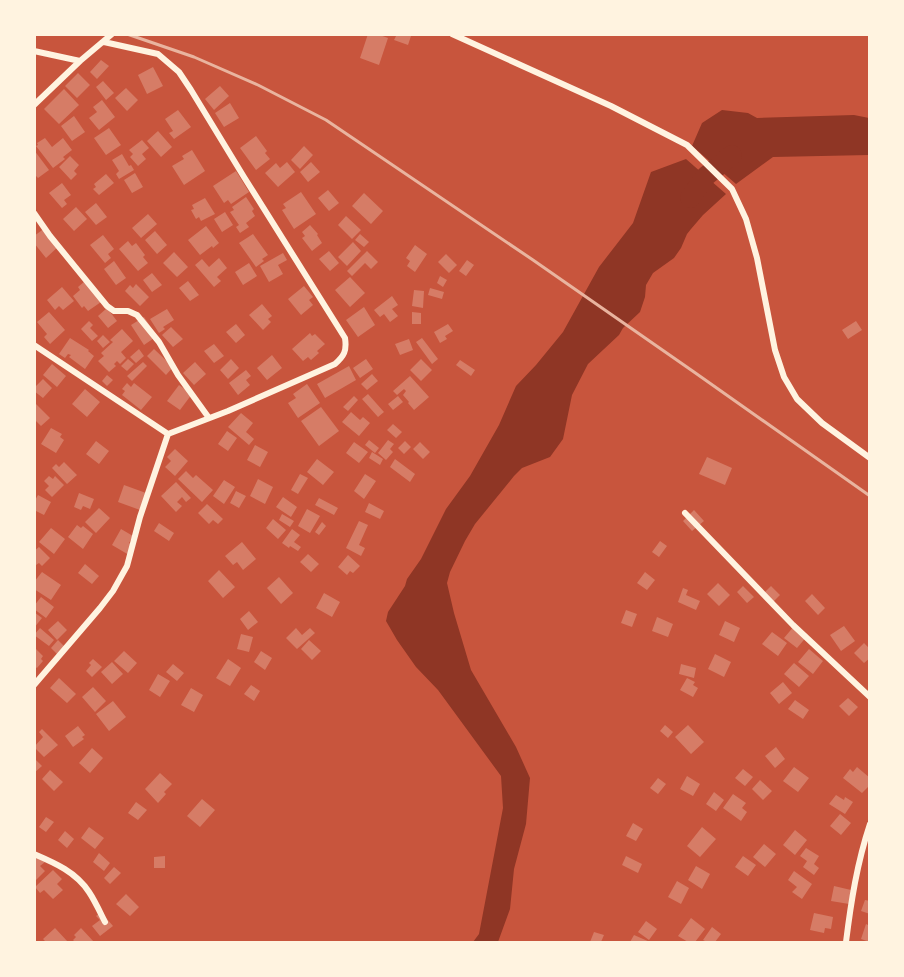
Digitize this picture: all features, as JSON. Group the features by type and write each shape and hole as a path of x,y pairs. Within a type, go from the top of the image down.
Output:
{"street":[{"path":"34,105 112,34"},
{"path":"452,34 611,106 687,146 732,189 746,219 757,258 775,350 784,377 797,399 822,423 870,458"},
{"path":"34,685 113,591 126,566 168,434 228,411 335,364 343,357 346,349 345,338 179,72 158,54 104,42"},
{"path":"34,51 80,61"},
{"path":"34,213 107,306 114,310 128,311 137,315 159,342 178,375 208,418"},
{"path":"34,345 168,434"},
{"path":"685,513 793,625 870,697"},
{"path":"846,942 858,864 870,825"},
{"path":"34,854 73,874 89,891 105,922"}],"shaded area":[{"path":"722,110 748,113 757,118 854,115 869,118 869,155 773,157 736,184 692,146 702,123"},
{"path":"686,159 726,194 691,229 674,258 653,273 646,285 640,312 588,364 572,395 563,439 550,457 522,468 475,524 450,572 447,583 471,670 516,747 530,778 526,824 514,869 510,909 498,942 473,942 479,934 503,808 501,776 438,690 416,667 397,640 386,621 388,612 421,559 446,509 470,476 499,425 516,386 563,332 599,267 633,223 651,172"}],"building":[{"path":"368,34 388,38 379,65 360,58"},
{"path":"397,34 411,36 408,45 394,40"},
{"path":"101,60 109,66 97,79 90,72"},
{"path":"153,67 163,86 147,94 138,75"},
{"path":"78,73 90,85 77,98 65,86"},
{"path":"103,81 114,93 106,100 96,87"},
{"path":"220,86 229,96 214,110 205,99"},
{"path":"126,88 138,100 127,111 115,98"},
{"path":"64,89 79,105 59,124 44,109"},
{"path":"102,100 115,117 99,130 89,118 97,112 93,107"},
{"path":"230,103 239,118 224,127 215,113"},
{"path":"178,110 191,127 174,139 169,133 173,131 165,119"},
{"path":"74,116 85,132 72,141 61,126"},
{"path":"109,128 121,145 106,155 94,138"},
{"path":"158,131 172,147 161,157 147,141"},
{"path":"256,136 270,159 256,170 240,148"},
{"path":"45,138 52,147 63,138 72,150 53,168 36,146"},
{"path":"142,140 149,148 142,154 146,159 138,166 130,157 133,154 129,150"},
{"path":"304,146 313,155 300,169 291,160"},
{"path":"34,150 49,170 38,178 34,174"},
{"path":"192,150 205,171 184,185 172,166 184,159 182,156"},
{"path":"122,154 134,170 119,179 116,174 119,171 112,160"},
{"path":"70,156 79,165 74,171 77,174 71,180 59,167"},
{"path":"287,162 295,172 278,187 265,173 276,163 280,168"},
{"path":"311,162 320,172 308,182 300,172"},
{"path":"236,171 249,192 231,204 228,200 224,203 213,186"},
{"path":"135,173 143,187 132,193 124,180"},
{"path":"106,174 114,183 99,195 93,189 96,187 94,184"},
{"path":"62,183 71,195 64,200 67,204 62,208 49,193"},
{"path":"328,190 339,203 329,211 318,198"},
{"path":"301,192 316,214 294,229 282,210 286,208 283,204"},
{"path":"364,193 383,211 371,224 352,206"},
{"path":"246,197 254,209 252,211 255,216 246,223 249,227 240,233 236,227 239,225 230,212 234,210 232,207"},
{"path":"205,198 215,214 201,221 199,217 196,219 191,210 194,209 192,205"},
{"path":"96,203 107,217 96,225 85,212"},
{"path":"76,207 87,219 74,231 63,219"},
{"path":"225,212 233,225 222,232 214,219"},
{"path":"148,214 157,224 141,238 132,228"},
{"path":"346,216 361,230 352,239 338,225"},
{"path":"310,225 322,243 312,251 302,238 305,236 302,232"},
{"path":"206,226 219,243 200,255 188,240"},
{"path":"45,228 60,245 46,258 34,243 34,236"},
{"path":"155,231 167,245 157,254 145,240"},
{"path":"253,234 268,255 256,267 239,243"},
{"path":"360,234 369,242 364,247 355,240"},
{"path":"103,235 114,249 108,254 111,258 105,263 90,245"},
{"path":"128,241 132,246 136,243 148,263 138,271 119,249"},
{"path":"353,242 361,251 347,266 338,257"},
{"path":"415,245 427,254 415,272 407,266 410,261 406,258"},
{"path":"329,251 339,263 330,271 319,259"},
{"path":"367,251 378,262 371,269 365,263 352,276 347,271"},
{"path":"174,252 188,267 177,277 163,263"},
{"path":"283,253 287,260 278,265 283,274 269,282 260,266"},
{"path":"446,254 457,265 449,273 438,262"},
{"path":"219,258 227,268 217,277 221,281 214,287 195,265 202,259 209,267"},
{"path":"467,260 474,265 466,276 459,271"},
{"path":"114,261 126,278 116,285 104,269"},
{"path":"249,263 257,276 243,285 235,272"},
{"path":"152,273 162,285 152,292 143,280"},
{"path":"440,276 447,280 443,287 437,283"},
{"path":"350,277 365,293 350,307 335,290"},
{"path":"85,281 101,302 88,311 84,306 82,308 73,296"},
{"path":"188,281 199,295 190,301 179,288"},
{"path":"136,284 149,297 140,306 125,291 130,285 133,288"},
{"path":"304,286 313,297 309,300 313,305 301,315 288,299"},
{"path":"62,287 74,301 63,310 59,306 55,310 47,300"},
{"path":"430,288 444,292 442,299 428,295"},
{"path":"414,290 424,291 423,308 412,306"},
{"path":"392,296 398,305 392,309 398,316 390,322 384,314 380,317 374,310"},
{"path":"262,304 272,316 268,319 271,322 263,330 249,315"},
{"path":"364,307 375,325 358,337 346,320"},
{"path":"107,308 117,321 108,328 98,316"},
{"path":"167,309 174,320 163,327 165,329 159,333 150,319"},
{"path":"49,312 65,330 50,344 44,337 47,334 37,322"},
{"path":"412,312 421,313 421,324 412,324"},
{"path":"144,317 157,336 144,345 131,325"},
{"path":"89,321 93,325 90,328 98,336 92,341 81,329"},
{"path":"856,321 862,330 848,339 842,330"},
{"path":"236,324 245,335 236,343 226,332"},
{"path":"448,324 453,331 445,336 447,339 440,343 434,332"},
{"path":"171,327 183,339 173,347 162,335"},
{"path":"122,329 133,341 121,352 126,358 120,364 117,361 114,364 116,366 109,372 98,361 104,356 101,353 113,342 110,340"},
{"path":"310,333 312,336 315,334 325,344 311,360 308,357 303,361 292,349"},
{"path":"103,335 110,342 103,348 97,341"},
{"path":"70,338 94,356 85,369 69,357 71,355 68,354 65,358 59,354"},
{"path":"422,338 438,359 432,364 416,342"},
{"path":"409,339 413,350 400,355 395,344"},
{"path":"214,344 224,356 214,363 204,351"},
{"path":"139,349 144,356 136,363 130,357"},
{"path":"154,349 173,367 166,375 147,356"},
{"path":"272,355 282,368 267,380 257,368"},
{"path":"128,359 134,364 127,371 121,366"},
{"path":"231,359 239,368 228,379 220,370"},
{"path":"366,359 373,369 360,378 353,368"},
{"path":"421,359 432,370 421,381 410,370"},
{"path":"460,360 475,370 471,376 456,365"},
{"path":"143,362 147,366 132,381 127,376"},
{"path":"195,362 206,374 194,385 183,373"},
{"path":"52,364 66,376 57,387 43,375"},
{"path":"349,366 356,380 325,398 317,384"},
{"path":"246,370 251,376 246,380 250,385 238,395 229,383"},
{"path":"372,374 378,381 367,390 361,384"},
{"path":"107,375 113,380 107,386 102,381"},
{"path":"410,376 429,397 414,410 403,395 406,391 404,389 397,395 393,391"},
{"path":"43,379 52,388 43,398 34,391 34,388"},
{"path":"127,383 131,387 134,383 152,397 141,410 122,395 125,391 122,389"},
{"path":"307,384 320,403 298,418 288,403 296,398 293,394"},
{"path":"179,385 192,394 180,410 167,401"},
{"path":"85,389 100,402 87,417 72,404"},
{"path":"368,394 384,412 378,417 362,399"},
{"path":"354,396 358,400 348,411 343,407"},
{"path":"398,396 403,402 393,410 388,404"},
{"path":"34,402 50,418 41,426 34,419"},
{"path":"321,407 339,431 319,446 301,421"},
{"path":"351,412 360,420 363,417 370,423 359,436 342,422"},
{"path":"241,413 253,423 246,432 254,439 249,445 228,427"},
{"path":"393,424 402,432 396,438 387,430"},
{"path":"51,428 62,434 60,437 64,440 56,453 41,444"},
{"path":"227,431 237,438 228,451 218,444"},
{"path":"369,440 379,448 375,453 365,445"},
{"path":"388,440 394,444 390,449 393,452 386,460 378,453"},
{"path":"96,441 109,451 99,464 86,454"},
{"path":"405,441 411,447 404,454 398,448"},
{"path":"354,442 368,452 359,463 346,453"},
{"path":"420,442 430,452 423,459 413,449"},
{"path":"255,445 268,452 260,467 247,460"},
{"path":"175,449 188,461 175,476 165,467 171,461 167,457"},
{"path":"372,452 383,459 380,465 369,458"},
{"path":"707,457 732,468 725,485 699,474"},
{"path":"317,459 334,472 323,485 307,472"},
{"path":"395,459 415,474 410,482 390,467"},
{"path":"64,462 77,475 67,484 52,468 56,464 59,467"},
{"path":"186,471 193,478 196,475 213,490 202,502 178,479"},
{"path":"300,474 308,478 298,494 291,490"},
{"path":"365,474 376,481 364,499 354,491"},
{"path":"49,476 53,479 55,476 64,485 52,497 45,490 49,486 44,481"},
{"path":"258,479 273,487 265,504 250,496"},
{"path":"224,480 235,487 224,504 213,496"},
{"path":"176,482 191,498 186,502 182,497 177,502 182,506 176,512 161,496"},
{"path":"124,485 146,493 140,510 118,502"},
{"path":"236,491 246,496 239,508 230,503"},
{"path":"79,493 94,499 90,509 83,506 81,510 74,507"},
{"path":"38,495 51,502 44,515 34,510 34,502"},
{"path":"283,497 297,507 291,517 276,507"},
{"path":"319,498 338,508 334,515 315,505"},
{"path":"369,503 384,511 380,519 365,512"},
{"path":"207,504 223,519 218,524 213,520 209,524 198,513"},
{"path":"99,508 110,518 96,533 85,522"},
{"path":"307,509 320,516 310,533 298,526"},
{"path":"694,510 704,521 692,531 683,521"},
{"path":"282,514 294,521 290,527 279,520"},
{"path":"273,519 286,530 278,539 266,528"},
{"path":"359,521 368,525 359,545 365,548 361,556 346,548"},
{"path":"322,522 326,526 319,535 315,532"},
{"path":"159,523 174,533 169,541 154,531"},
{"path":"77,525 81,528 83,526 93,534 83,549 68,537"},
{"path":"51,528 65,539 54,554 39,542"},
{"path":"121,529 133,536 129,543 135,546 129,555 112,545"},
{"path":"292,529 300,535 294,542 301,547 298,551 282,543"},
{"path":"660,541 667,546 659,557 652,552"},
{"path":"242,542 256,559 243,570 237,562 233,565 225,556"},
{"path":"39,547 50,558 42,566 34,563 34,551"},
{"path":"308,554 319,564 311,572 300,562"},
{"path":"348,555 360,566 347,575 338,567"},
{"path":"85,564 99,576 92,584 78,573"},
{"path":"219,570 235,587 223,598 208,581"},
{"path":"42,572 61,585 51,600 34,589 34,582"},
{"path":"645,572 655,580 647,590 637,583"},
{"path":"279,577 293,593 281,604 267,588"},
{"path":"718,583 730,595 719,606 707,594"},
{"path":"743,586 754,597 747,603 737,592"},
{"path":"771,586 780,595 772,603 763,594"},
{"path":"683,588 688,590 686,595 700,601 696,610 678,602"},
{"path":"324,593 340,602 332,617 316,608"},
{"path":"812,594 825,608 818,615 805,601"},
{"path":"41,597 54,607 46,618 34,609"},
{"path":"626,610 637,614 632,627 621,623"},
{"path":"249,611 258,622 248,630 240,619"},
{"path":"34,612 42,618 34,628"},
{"path":"657,617 673,624 668,637 652,631"},
{"path":"58,621 67,630 57,640 48,630"},
{"path":"725,621 740,628 734,642 719,635"},
{"path":"795,625 808,635 797,648 784,638"},
{"path":"844,626 855,641 841,651 830,635"},
{"path":"40,628 54,640 49,646 34,635"},
{"path":"296,628 302,635 310,628 315,633 297,649 286,638"},
{"path":"772,632 787,643 778,656 762,644"},
{"path":"241,634 253,637 249,652 237,649"},
{"path":"58,640 65,647 57,654 51,648"},
{"path":"309,640 321,651 312,660 301,649"},
{"path":"864,643 870,649 870,658 864,663 854,653"},
{"path":"36,649 43,656 41,659 43,661 37,668 34,666"},
{"path":"809,649 823,661 813,674 798,662"},
{"path":"124,651 137,663 128,673 114,661"},
{"path":"261,651 272,658 265,670 254,662"},
{"path":"715,654 731,662 724,677 708,669"},
{"path":"93,659 102,667 92,677 86,671"},
{"path":"228,659 241,668 230,686 216,678"},
{"path":"112,662 123,674 112,684 101,672"},
{"path":"794,663 809,676 799,687 784,674"},
{"path":"173,664 184,673 177,681 166,672"},
{"path":"681,664 696,668 694,678 679,674"},
{"path":"158,674 170,681 160,697 149,690"},
{"path":"59,678 76,694 67,703 50,688"},
{"path":"687,678 695,682 693,685 698,688 693,697 680,690"},
{"path":"783,682 792,693 779,704 770,693"},
{"path":"251,685 260,691 254,701 244,694"},
{"path":"93,687 106,701 95,712 82,697"},
{"path":"191,688 203,695 194,712 181,705"},
{"path":"848,698 858,707 849,716 839,706"},
{"path":"795,700 809,710 803,719 788,709"},
{"path":"113,701 126,717 109,731 96,714"},
{"path":"665,725 673,732 668,738 660,731"},
{"path":"688,725 704,742 691,754 675,737"},
{"path":"78,726 85,735 82,737 84,739 73,747 65,736"},
{"path":"42,729 58,745 44,757 34,747 43,737 39,732"},
{"path":"776,747 785,759 775,768 765,756"},
{"path":"92,748 103,758 90,773 79,763"},
{"path":"34,758 42,766 34,773"},
{"path":"794,767 809,778 798,792 783,781"},
{"path":"857,767 870,778 870,785 862,793 843,778 850,769 853,772"},
{"path":"743,769 753,777 745,786 735,778"},
{"path":"50,770 63,782 54,791 42,779"},
{"path":"160,773 172,784 158,803 145,789"},
{"path":"687,776 700,784 693,796 680,789"},
{"path":"658,778 666,784 658,794 650,788"},
{"path":"760,780 772,791 763,800 752,789"},
{"path":"714,792 724,800 716,811 706,804"},
{"path":"733,794 746,803 742,808 747,812 741,821 723,808"},
{"path":"836,795 853,802 845,814 829,804"},
{"path":"202,799 215,810 200,827 187,816"},
{"path":"136,802 147,810 138,820 128,813"},
{"path":"840,814 851,823 841,835 830,826"},
{"path":"46,817 54,822 46,832 39,827"},
{"path":"633,823 643,829 636,841 626,836"},
{"path":"89,827 104,838 95,849 81,838"},
{"path":"702,827 716,839 700,857 687,846"},
{"path":"795,830 807,840 795,855 783,845"},
{"path":"65,831 74,839 67,848 58,840"},
{"path":"764,844 776,854 765,867 753,857"},
{"path":"806,848 819,856 814,864 819,868 814,875 803,867 807,861 800,856"},
{"path":"34,852 45,862 40,866 45,871 36,880 34,879"},
{"path":"99,853 110,863 104,871 93,862"},
{"path":"165,856 165,868 154,868 154,857"},
{"path":"626,856 642,864 638,873 622,865"},
{"path":"743,856 756,865 748,876 735,867"},
{"path":"696,866 710,874 702,889 688,880"},
{"path":"114,867 121,873 110,884 104,878"},
{"path":"53,870 62,879 57,884 63,890 53,899 44,890 40,893 35,887"},
{"path":"794,871 812,884 802,899 792,892 797,887 788,880"},
{"path":"677,881 689,888 681,904 668,897"},
{"path":"834,886 851,890 849,904 831,901"},
{"path":"126,894 139,907 130,916 116,904"},
{"path":"865,900 870,901 870,914 861,911"},
{"path":"101,912 113,926 100,936 92,926 100,920 96,916"},
{"path":"814,913 833,917 831,929 825,928 824,933 810,930"},
{"path":"691,918 705,929 695,942 688,942 678,936"},
{"path":"646,921 657,929 649,940 638,932"},
{"path":"866,924 870,926 870,942 861,939"},
{"path":"712,927 721,934 715,942 703,940"},
{"path":"55,928 68,942 46,942 43,939"},
{"path":"81,928 94,942 75,942 73,940 76,937 74,935"},
{"path":"594,932 604,935 601,942 590,942"},
{"path":"634,935 650,942 630,942"}],"waterway":[{"path":"690,198 706,176 732,155"}],"railway":[{"path":"127,34 194,57 258,85 326,120 533,260 870,496"}]}
